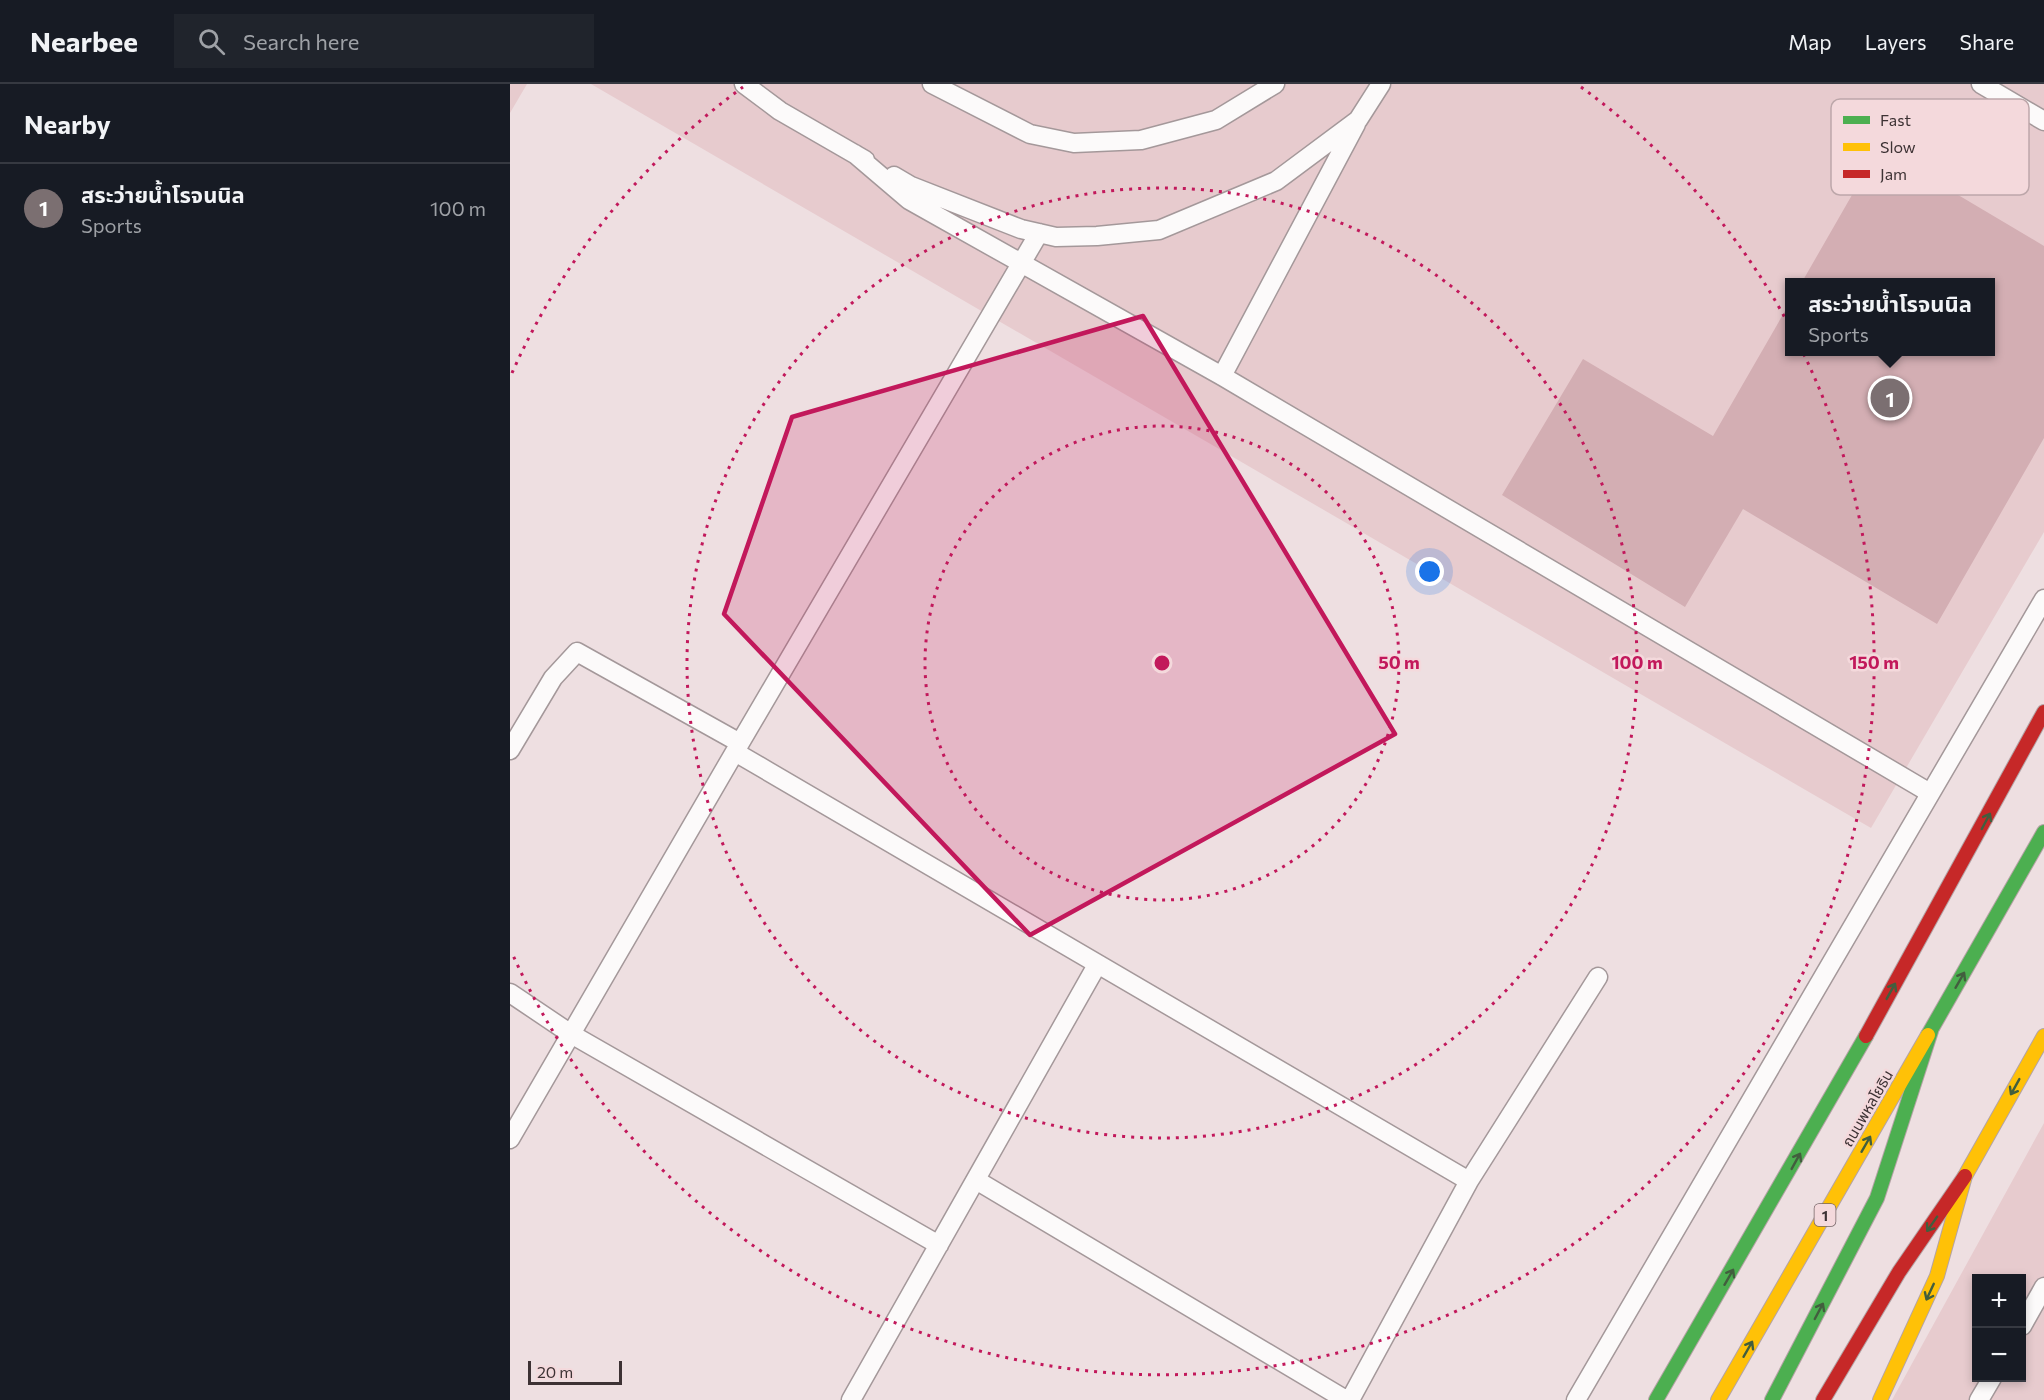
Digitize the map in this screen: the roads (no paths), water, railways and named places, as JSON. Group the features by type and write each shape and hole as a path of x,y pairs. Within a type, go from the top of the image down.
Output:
{"main road":[{"path":"1656,1400 1767,1212 2044,712"},
{"name":"ถนนพหลโยธิน","path":"1718,1400 2044,832"},
{"path":"1772,1400 1877,1198 1931,1030"},
{"path":"1823,1400 1899,1272 1965,1176 2044,1036"},
{"path":"1880,1400 1937,1276 1965,1176"}],"lane":[{"path":"744,84 780,111 911,186 1022,229 1056,237 1098,236 1159,230 1276,181 1358,120"},
{"path":"932,84 1030,134 1074,143 1141,140 1216,120 1275,84"},
{"path":"1222,376 1358,120 1381,84"},
{"path":"1981,84 2007,99"},
{"path":"2029,112 2044,121"},
{"path":"855,154 909,200 1222,376 1930,793"},
{"path":"510,1139 1039,233"},
{"path":"1576,1400 2044,599"},
{"path":"510,750 553,678 578,652 1097,965 1469,1181"},
{"path":"851,1400 1097,965"},
{"path":"976,1180 1348,1400 1469,1181 1598,976"},
{"path":"510,993 571,1034 939,1245"},
{"path":"2026,1319 2044,1287"},
{"path":"1979,1400 1989,1382"}],"place":[{"name":"สระว่ายน้ำโรจนนิล","path":"1890,398"}]}
